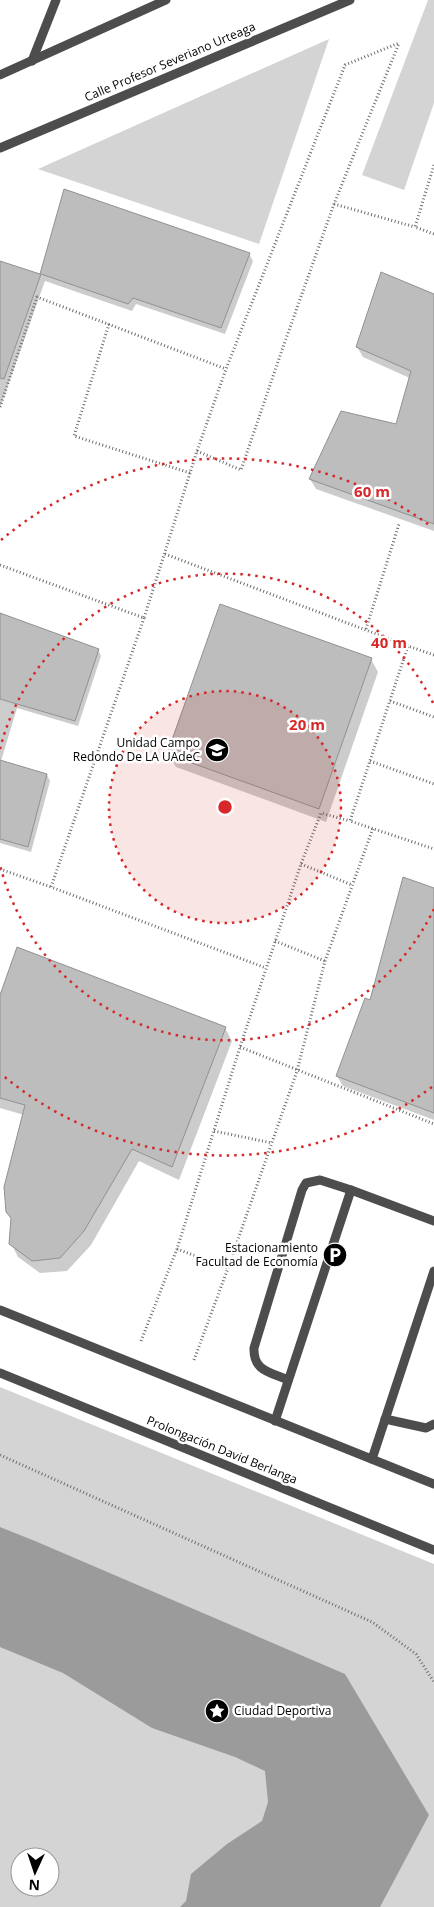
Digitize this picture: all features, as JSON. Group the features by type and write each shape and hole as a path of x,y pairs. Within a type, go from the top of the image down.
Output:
{"street":[{"path":"32,61 56,0"},
{"path":"0,75 166,0"},
{"name":"Calle Profesor Severiano Urteaga","path":"0,148 350,0"},
{"path":"288,1380 260,1367 254,1357 254,1348 302,1190 306,1183 320,1180 434,1221"},
{"path":"275,1421 351,1190"},
{"path":"372,1459 434,1271"},
{"path":"0,1310 434,1484"},
{"name":"Prolongación David Berlanga","path":"0,1373 434,1550"},
{"path":"385,1419 426,1428 434,1424"}],"path":[{"path":"51,887 144,618 197,451 226,369 345,65 399,43 334,204 241,470 197,451"},
{"path":"415,228 434,165"},
{"path":"334,204 434,234"},
{"path":"0,407 37,297 226,369"},
{"path":"109,324 74,436 190,473"},
{"path":"366,628 399,524"},
{"path":"165,554 434,655"},
{"path":"0,565 144,618"},
{"path":"350,821 408,646"},
{"path":"390,701 434,717"},
{"path":"370,761 434,784"},
{"path":"133,1363 177,1249 266,968 301,864 321,813 434,849"},
{"path":"185,1385 297,1071 325,961 373,828"},
{"path":"301,864 352,885"},
{"path":"0,869 266,968"},
{"path":"275,941 325,961"},
{"path":"240,1048 434,1124"},
{"path":"214,1131 272,1143"},
{"path":"177,1249 228,1268"},
{"path":"0,1456 372,1622 416,1654 434,1682"}],"shaded area":[{"path":"428,0 434,0 434,103 404,190 362,175"},
{"path":"329,39 259,244 38,169"},
{"name":"Ciudad Deportiva","path":"0,1387 434,1564 434,1907 0,1907"},
{"path":"0,1527 345,1674 429,1815 380,1907 180,1907 186,1901 191,1874 227,1844 262,1821 268,1802 265,1771 235,1757 152,1728 63,1673 0,1647"}],"building":[{"path":"64,189 250,253 221,328 133,298 128,304 41,274 4,379 0,378 0,261 40,274"},
{"path":"381,272 434,294 434,524 309,479 341,411 396,424 411,371 356,347"},
{"path":"220,604 372,658 319,809 167,754"},
{"path":"0,613 99,649 75,721 0,699"},
{"path":"0,760 47,774 28,847 0,839"},
{"path":"403,877 434,888 434,1113 336,1076 365,998 370,1000"},
{"path":"17,947 226,1027 172,1167 132,1149 84,1231 60,1258 32,1261 9,1244 11,1218 6,1212 4,1187 25,1105 0,1098 0,995"}],"place":[{"name":"Unidad Campo Redondo De LA UAdeC","path":"217,750"},
{"name":"Estacionamiento Facultad de Economía","path":"335,1255"},
{"name":"Ciudad Deportiva","path":"217,1711"}]}
